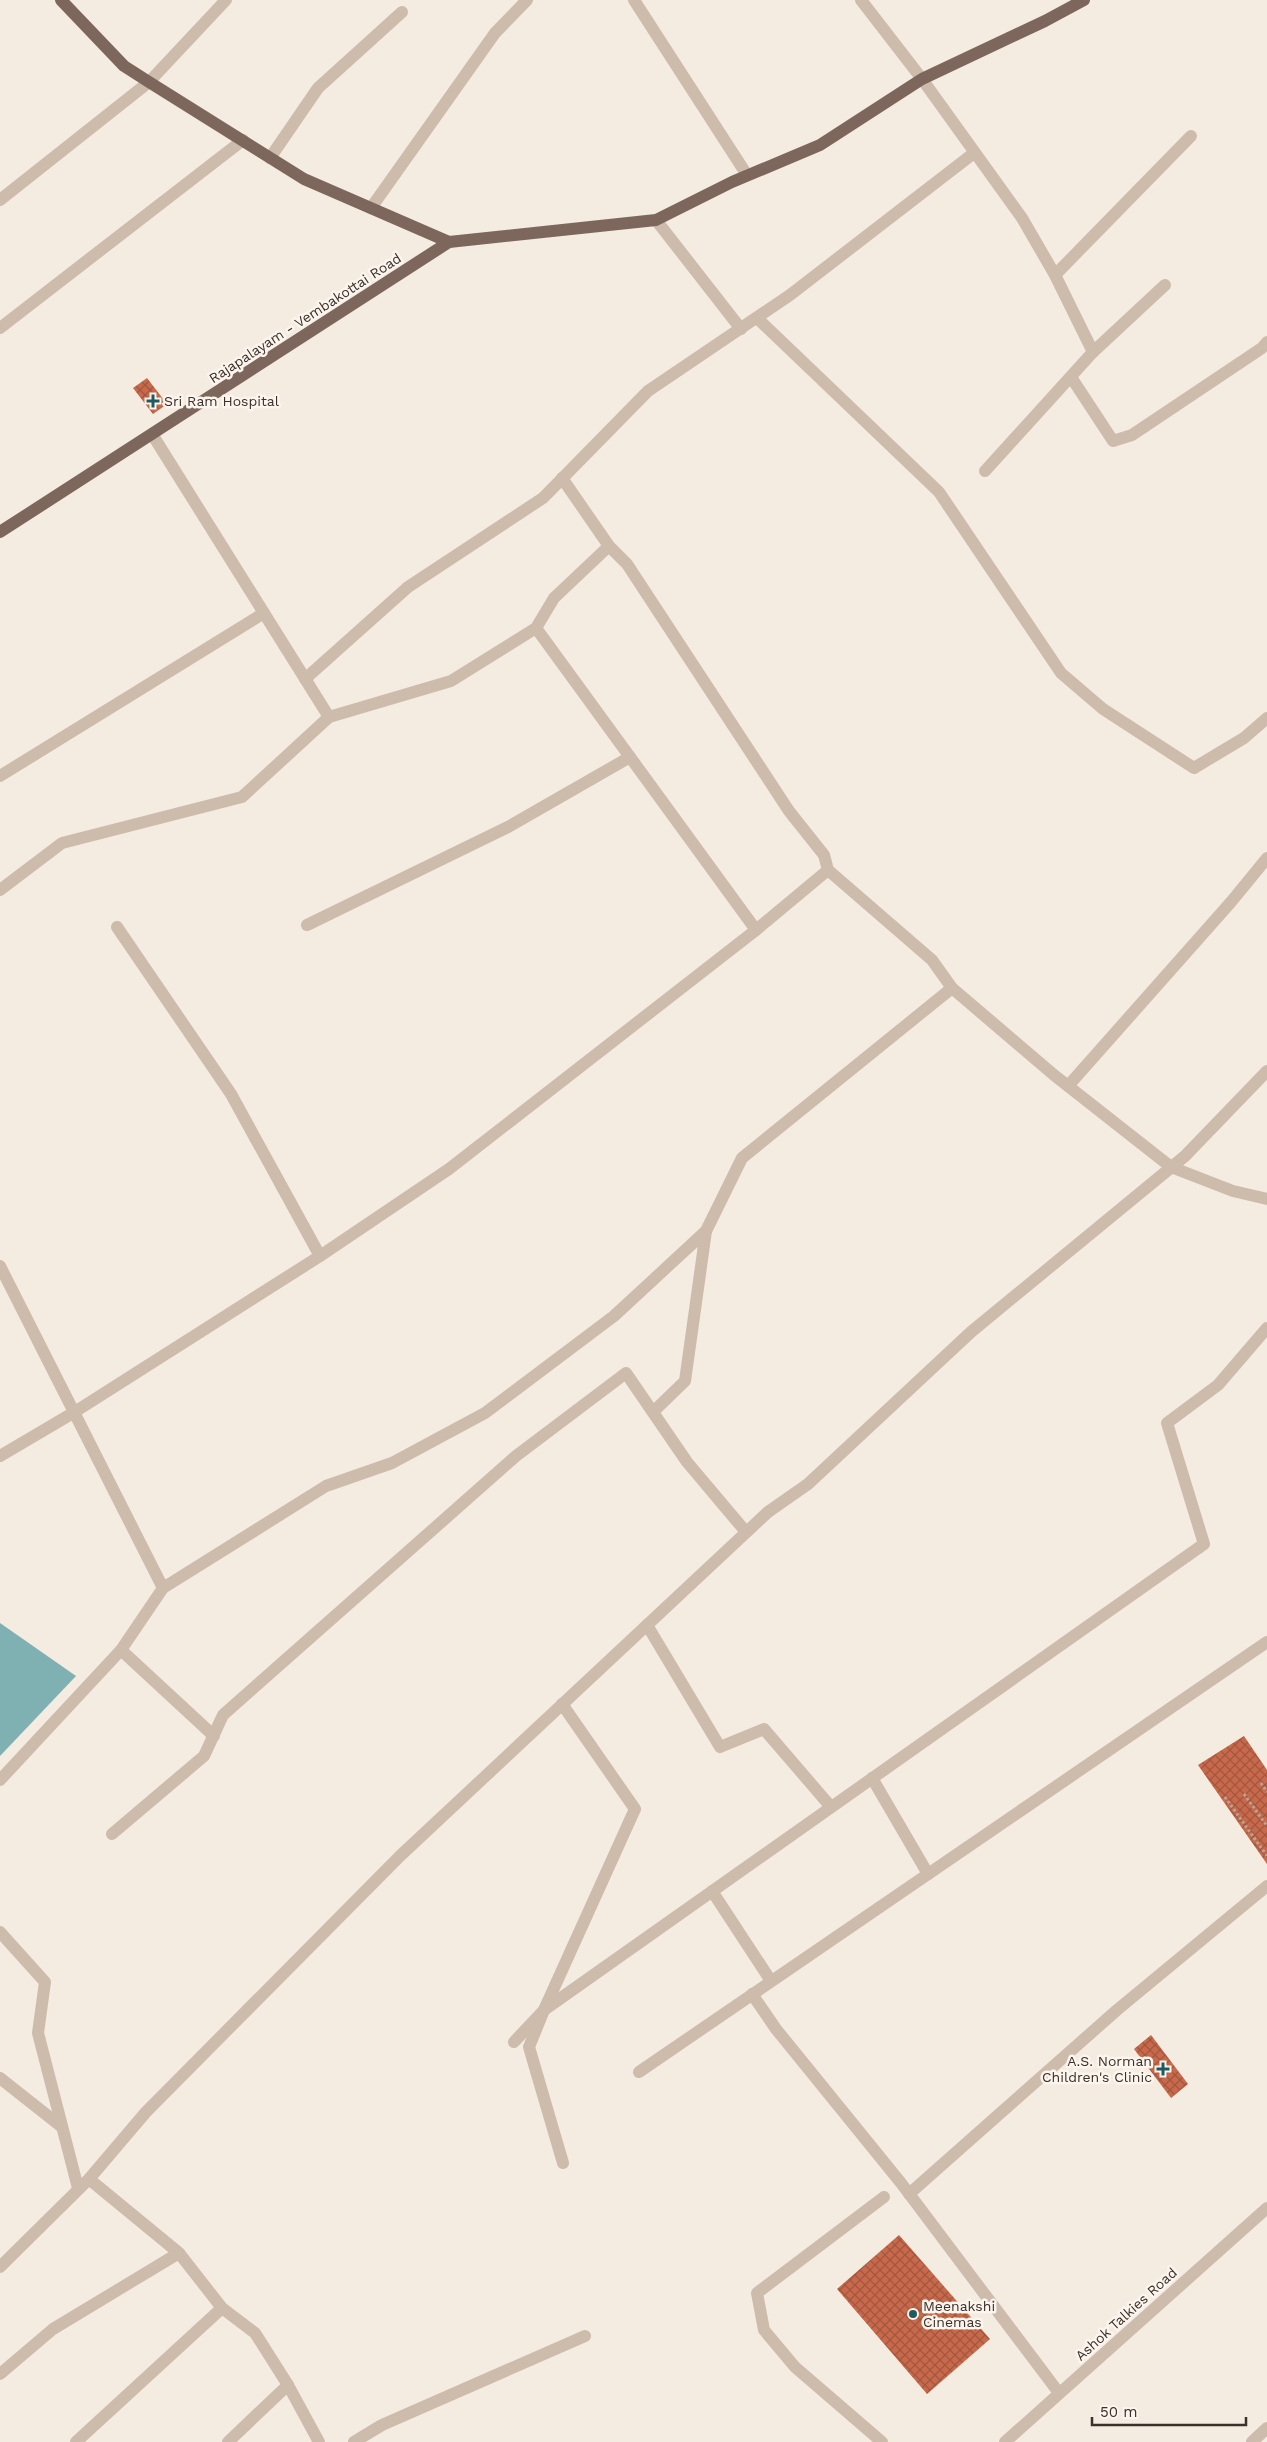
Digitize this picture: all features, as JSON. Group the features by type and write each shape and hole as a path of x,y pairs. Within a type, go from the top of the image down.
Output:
{"main road":[{"path":"62,0 124,66 270,158 304,179 449,242 656,220 746,175 820,145 922,79 1045,21 1084,0"},
{"name":"Rajapalayam - Vembakottai Road","path":"0,532 449,242"}],"street":[{"path":"0,200 149,82 226,0"},
{"path":"371,208 495,33 527,0"},
{"path":"634,0 746,175"},
{"path":"861,0 922,79 1022,218 1055,275 1093,352"},
{"path":"270,158 318,88 402,12"},
{"path":"1055,275 1191,136"},
{"path":"0,328 243,140"},
{"path":"305,679 408,587 543,498 648,391 790,295 974,153"},
{"path":"656,220 741,329"},
{"path":"985,471 1093,352 1165,285"},
{"path":"757,318 939,492 1061,673 1104,709 1194,768 1244,738 1267,718"},
{"path":"1071,377 1113,441 1132,435 1265,348"},
{"path":"152,434 329,717"},
{"path":"562,478 609,546 627,564 789,811 824,855 828,870 932,960 952,988 1068,1086 1171,1167 1233,1191 1267,1199"},
{"path":"0,890 62,843 242,797 329,717 451,681 536,628 554,598 609,546"},
{"path":"0,776 264,613"},
{"path":"536,628 756,930"},
{"path":"307,925 508,827 630,758"},
{"path":"1068,1086 1231,902 1267,858"},
{"path":"0,1456 73,1413 320,1256 449,1169 756,930 828,870"},
{"path":"117,928 231,1094 320,1256"},
{"path":"653,1412 685,1381 706,1231 742,1158 952,988"},
{"path":"0,2267 89,2179 146,2112 400,1856 768,1512 808,1484 971,1332 1185,1156 1267,1071"},
{"path":"0,1780 121,1650 163,1588 326,1486 392,1463 485,1412 614,1316 706,1231"},
{"path":"0,1266 163,1588"},
{"path":"514,2042 544,2010 1204,1544 1167,1423 1218,1385 1267,1328"},
{"path":"112,1834 204,1756 223,1715 508,1462 626,1373 687,1462 746,1532"},
{"path":"647,1625 720,1747 764,1729 831,1807"},
{"path":"639,2072 1267,1642"},
{"path":"121,1650 214,1736"},
{"path":"562,1704 635,1809 529,2047 563,2163"},
{"path":"872,1778 928,1874"},
{"path":"909,2194 1117,2010 1267,1886"},
{"path":"712,1891 771,1981"},
{"path":"0,1932 45,1982 38,2033 78,2188"},
{"path":"752,1994 776,2029 909,2194 1060,2393"},
{"path":"0,2078 62,2127"},
{"path":"89,2179 179,2254 222,2308 255,2333 288,2385 318,2442"},
{"path":"882,2442 795,2367 776,2345 764,2330 757,2293 884,2198"},
{"name":"Ashok Talkies Road","path":"1005,2442 1267,2208"},
{"path":"0,2374 53,2328 179,2254"},
{"path":"76,2442 222,2308"},
{"path":"354,2442 382,2425 585,2336"},
{"path":"228,2442 288,2385"},
{"path":"1252,2442 1267,2428"}],"path":[{"path":"1263,1784 1267,1792"},
{"path":"1244,1794 1265,1820 1267,1826"},
{"path":"1225,1797 1267,1856"}],"water":[{"path":"0,1623 76,1676 0,1756"}],"building":[{"path":"147,378 167,404 153,414 133,388"},
{"path":"1244,1736 1267,1770 1267,1864 1198,1765"},
{"path":"1151,2035 1188,2084 1171,2098 1134,2049"},
{"name":"Meenakshi Cinemas","path":"899,2235 990,2339 927,2394 837,2289"}],"place":[{"name":"Sri Ram Hospital","path":"153,401"},
{"name":"A.S. Norman Children's Clinic","path":"1163,2069"},
{"name":"Meenakshi Cinemas","path":"913,2314"}]}
